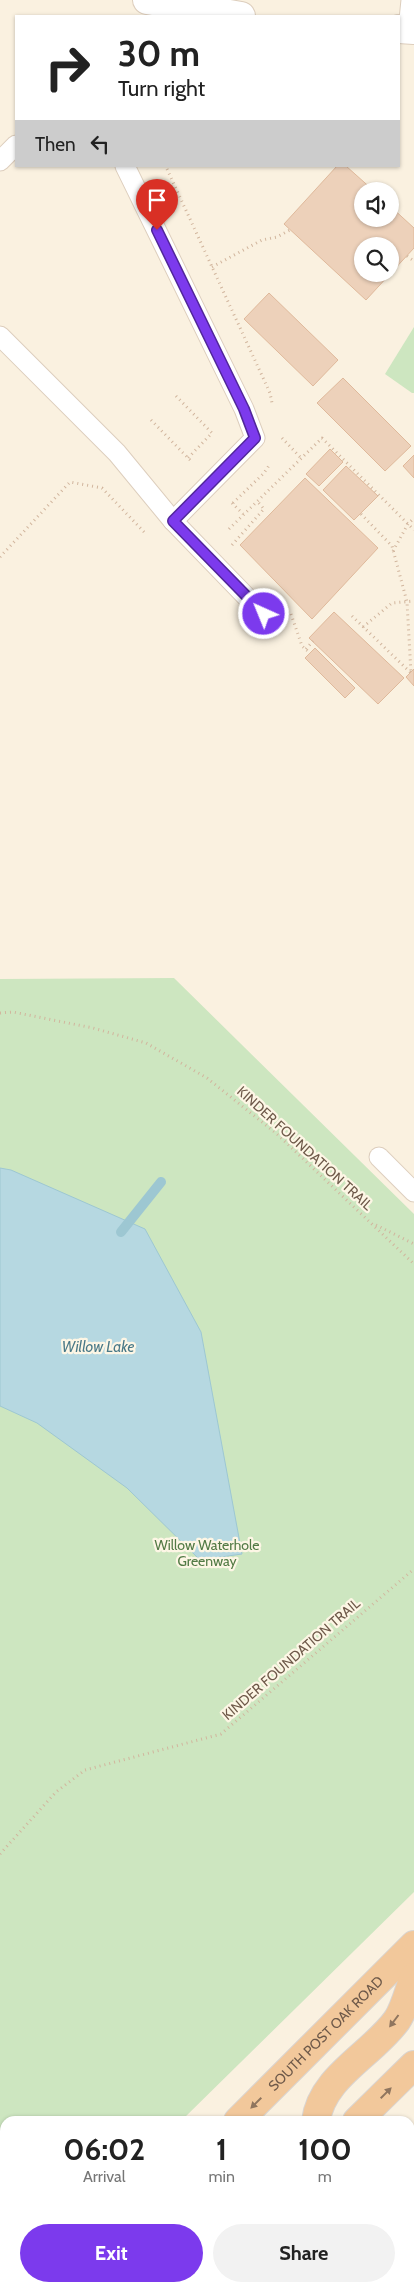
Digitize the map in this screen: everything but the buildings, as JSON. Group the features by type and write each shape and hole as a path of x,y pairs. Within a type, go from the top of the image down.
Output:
{"highway":[{"name":"SOUTH POST OAK ROAD","path":"243,2116 414,1945"},
{"path":"317,2116 318,2107 331,2086 397,2020 414,1977"},
{"path":"362,2116 414,2065"}],"street":[{"path":"147,0 235,15"}],"lane":[{"path":"407,30 411,0"},
{"path":"0,161 15,146"},
{"path":"125,167 244,409 255,438 173,521"},
{"path":"0,336 117,453 173,521 264,614"},
{"path":"379,1157 412,1186"}],"path":[{"path":"212,267 262,240 277,237 290,230"},
{"path":"407,256 414,261"},
{"path":"176,396 212,433 188,458"},
{"path":"151,420 192,462"},
{"path":"278,434 301,458"},
{"path":"229,529 322,438 414,530"},
{"path":"0,557 70,482 102,488 150,538"},
{"path":"230,500 243,514"},
{"path":"230,548 264,508 257,501"},
{"path":"352,616 411,672 407,602 392,546 361,514"},
{"path":"393,551 408,524 414,518"},
{"path":"363,627 392,603 414,601"},
{"path":"289,607 302,646 310,654"},
{"path":"306,649 313,641"},
{"path":"405,668 414,659"},
{"name":"KINDER FOUNDATION TRAIL","path":"0,1013 13,1012 93,1028 146,1042 207,1078 277,1134 414,1264"},
{"path":"373,1224 414,1244"},
{"name":"KINDER FOUNDATION TRAIL","path":"0,1854 56,1792 85,1770 221,1734 414,1569"}],"green space":[{"path":"414,327 414,393 412,393 385,374"},
{"name":"Willow Waterhole Greenway","path":"174,978 414,1214 414,1892 186,2116 0,2116 0,979"}],"water":[{"name":"Willow Lake","path":"0,1168 11,1170 145,1229 201,1332 242,1554 200,1560 127,1488 37,1423 0,1406"}],"waterway":[{"path":"121,1232 161,1182"}],"route":[{"path":"157,230 244,409 255,438 173,521 264,614"}]}
